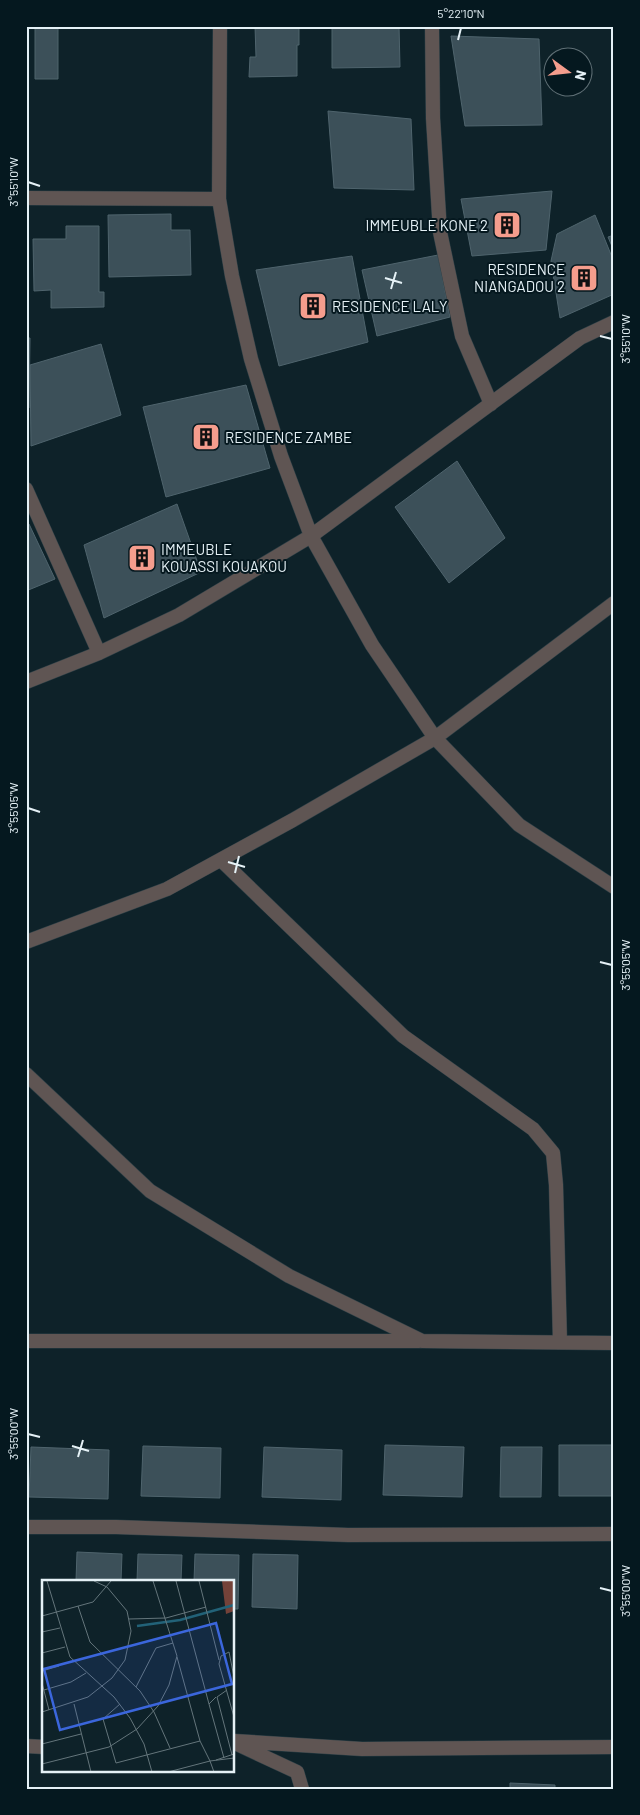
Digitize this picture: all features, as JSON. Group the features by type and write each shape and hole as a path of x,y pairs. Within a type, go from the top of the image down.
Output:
{"street":[{"path":"220,26 219,199 232,276 251,359 281,456 311,536 372,645 435,738 519,825 614,887"},
{"path":"432,26 433,118 440,232 462,336 491,404"},
{"path":"26,198 219,199"},
{"path":"26,682 99,653 178,615 311,536 580,338 614,322"},
{"path":"26,489 99,653"},
{"path":"26,942 167,889 293,820 435,738 614,603"},
{"path":"221,860 402,1036 533,1129 553,1153 556,1185 560,1342"},
{"path":"26,1074 150,1191 289,1276 422,1341"},
{"path":"26,1341 614,1343"},
{"path":"26,1527 116,1527 348,1535 614,1534"},
{"path":"235,1742 362,1749 614,1747"},
{"path":"235,1742 298,1772 302,1789"},
{"path":"26,1746 42,1747"}],"building":[{"path":"35,26 58,26 58,79 35,79"},
{"path":"255,26 299,26 297,76 249,77 250,57 256,57"},
{"path":"332,26 399,26 400,67 332,68"},
{"path":"451,36 539,39 542,125 465,126"},
{"path":"328,111 411,119 414,190 334,188"},
{"name":"IMMEUBLE KONE 2","path":"552,191 546,250 472,256 461,199"},
{"path":"171,214 171,230 190,230 191,275 109,277 108,215"},
{"name":"RESIDENCE NIANGADOU 2","path":"595,215 614,262 614,294 560,318 551,261 557,234"},
{"path":"66,226 99,226 99,292 104,292 104,307 51,308 51,290 34,291 33,239 66,239"},
{"path":"614,235 614,251 608,237"},
{"path":"438,255 450,317 377,336 362,270"},
{"name":"RESIDENCE LALY","path":"352,256 368,342 279,366 256,270"},
{"path":"26,338 30,338 29,408 26,408"},
{"path":"101,344 121,415 31,446 30,365"},
{"name":"RESIDENCE ZAMBE","path":"246,385 270,468 166,497 143,407"},
{"path":"457,461 505,538 449,583 395,507"},
{"name":"IMMEUBLE KOUASSI KOUAKOU","path":"177,504 201,572 104,618 84,545"},
{"path":"26,524 29,524 55,579 26,591"},
{"path":"385,1445 464,1447 462,1497 383,1495"},
{"path":"559,1445 614,1445 614,1496 559,1496"},
{"path":"143,1446 221,1448 220,1498 141,1496"},
{"path":"31,1447 109,1450 108,1499 29,1497"},
{"path":"264,1447 342,1450 341,1500 262,1497"},
{"path":"501,1447 542,1447 541,1497 500,1497"},
{"path":"77,1552 122,1554 121,1580 76,1580"},
{"path":"138,1554 182,1555 181,1580 137,1580"},
{"path":"195,1554 239,1555 238,1609 235,1609 235,1580 194,1580"},
{"path":"253,1554 298,1555 297,1609 252,1607"},
{"path":"510,1783 555,1785 555,1789 510,1789"}],"place":[{"name":"IMMEUBLE KONE 2","path":"507,225"},
{"name":"RESIDENCE NIANGADOU 2","path":"584,278"},
{"name":"RESIDENCE LALY","path":"313,306"},
{"name":"RESIDENCE ZAMBE","path":"206,437"},
{"name":"IMMEUBLE KOUASSI KOUAKOU","path":"142,558"}]}
